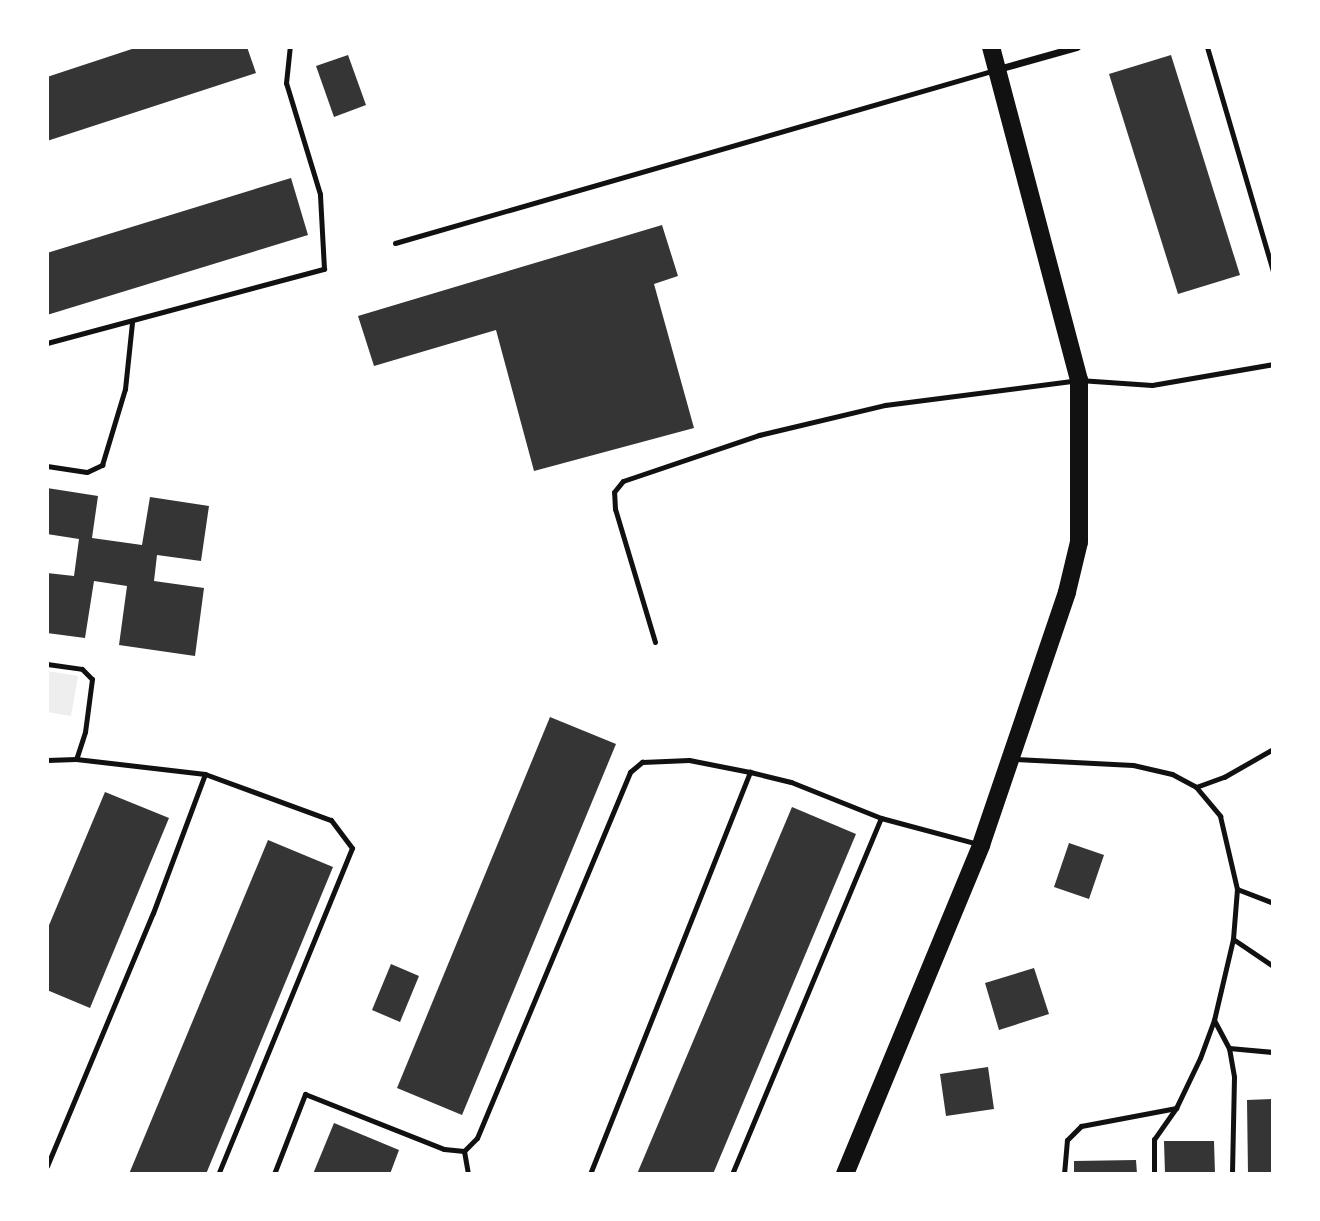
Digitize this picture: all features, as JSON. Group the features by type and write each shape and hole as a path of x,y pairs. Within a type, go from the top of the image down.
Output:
{"main road":[{"path":"845,1174 981,845 1067,592 1079,542 1079,380 991,47"}],"street":[{"path":"998,69 1077,47"}],"lane":[{"path":"47,343 324,269 320,194 286,83 290,47"},
{"path":"1208,47 1273,271"},
{"path":"395,243 998,69"},
{"path":"47,466 87,472 102,465 125,389 132,322"},
{"path":"655,642 615,509 614,492 622,481 759,435 885,405 1079,380 1152,385 1273,364"},
{"path":"47,664 82,669 92,679 85,732 76,758"},
{"path":"1196,787 1224,777 1273,749"},
{"path":"47,760 76,758 205,774 331,820 352,848 218,1174"},
{"path":"1011,758 1133,765 1172,774 1196,787 1220,816 1237,889 1233,939 1214,1020 1177,1108 1154,1139 1154,1174"},
{"path":"464,1151 477,1138 630,772 657,759 750,772 791,782 881,818 981,845"},
{"path":"590,1174 750,772"},
{"path":"47,1166 153,913 205,774"},
{"path":"732,1174 881,818"},
{"path":"1237,889 1273,903"},
{"path":"1233,939 1273,966"},
{"path":"1214,1020 1228,1048 1234,1077 1232,1174"},
{"path":"1228,1048 1273,1052"},
{"path":"274,1174 305,1094 444,1149 464,1151"},
{"path":"1064,1174 1067,1140 1081,1126 1177,1108"},
{"path":"464,1151 468,1174"}],"shaded area":[{"path":"47,671 78,676 71,716 47,712"}],"building":[{"path":"138,47 247,47 256,73 47,141 47,77"},
{"path":"348,55 366,105 334,117 316,66"},
{"path":"1171,55 1240,275 1178,294 1109,74"},
{"path":"291,178 308,235 47,315 47,253"},
{"path":"662,225 678,276 654,284 694,428 534,471 496,330 374,366 358,316"},
{"path":"47,488 98,496 92,538 142,545 150,497 209,506 201,561 157,555 154,581 204,588 195,656 119,645 127,586 94,581 85,638 47,633 47,573 74,576 79,539 47,534"},
{"path":"550,717 616,744 462,1115 397,1088"},
{"path":"105,792 169,818 90,1008 47,990 47,930"},
{"path":"792,807 856,834 713,1174 637,1174"},
{"path":"268,840 333,867 206,1174 129,1174"},
{"path":"1069,843 1104,855 1089,899 1054,887"},
{"path":"391,964 419,976 400,1022 372,1010"},
{"path":"1034,968 1049,1014 999,1030 985,983"},
{"path":"988,1067 994,1109 946,1116 940,1074"},
{"path":"1273,1099 1273,1174 1248,1174 1247,1100"},
{"path":"334,1123 399,1150 390,1174 313,1174"},
{"path":"1164,1141 1214,1141 1215,1174 1165,1174"},
{"path":"1136,1160 1137,1174 1074,1174 1074,1161"}]}
